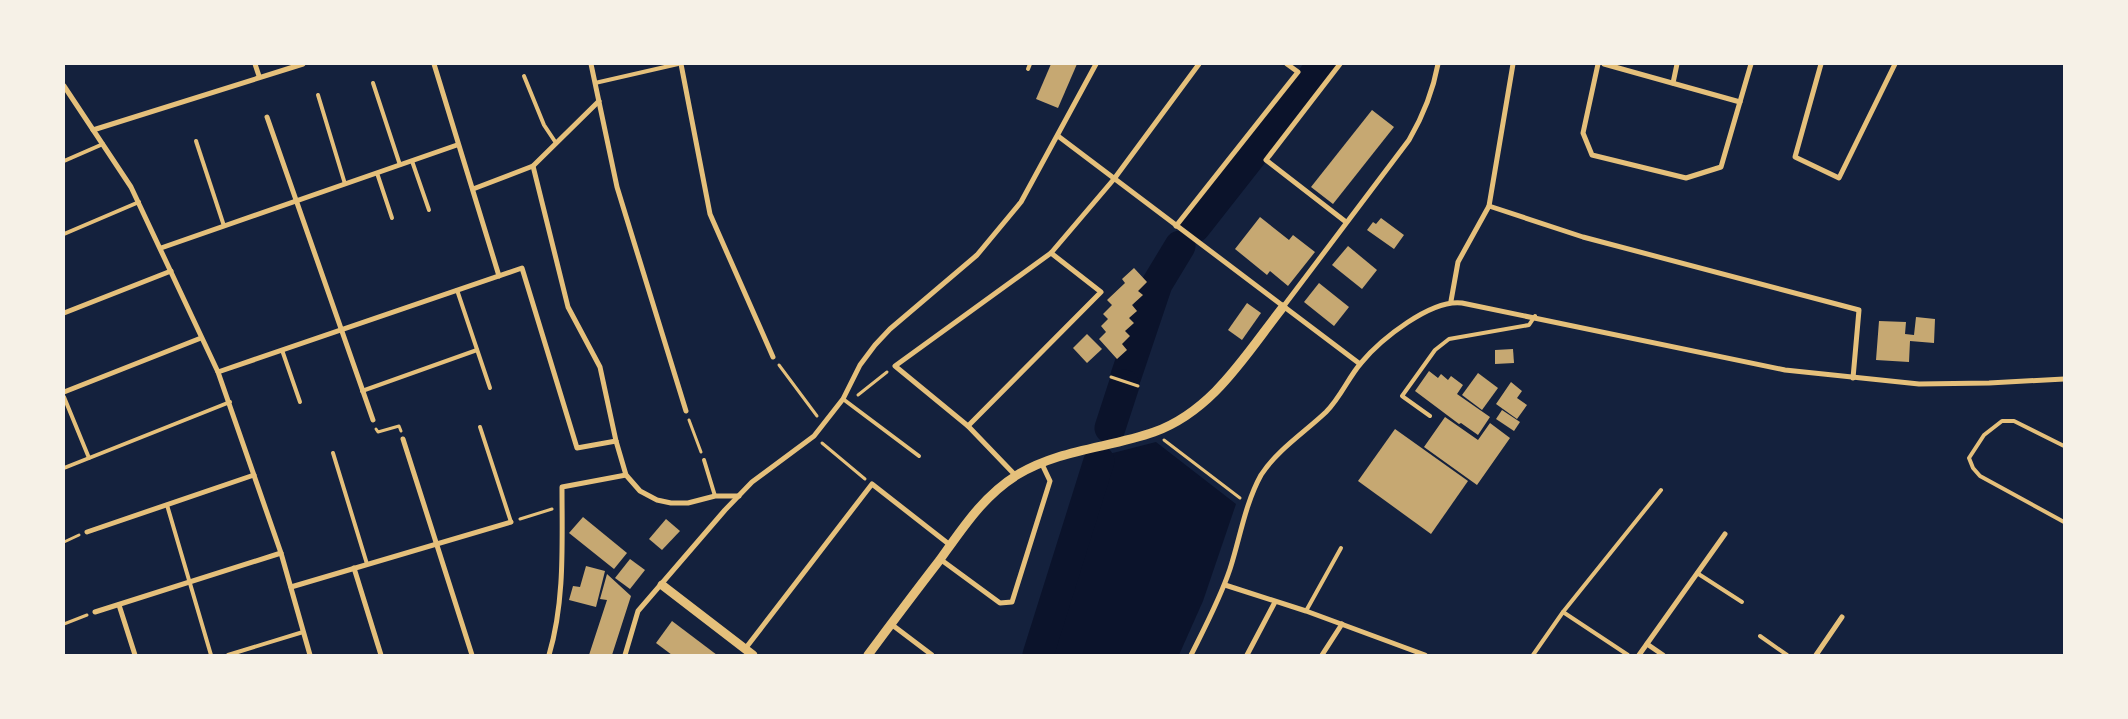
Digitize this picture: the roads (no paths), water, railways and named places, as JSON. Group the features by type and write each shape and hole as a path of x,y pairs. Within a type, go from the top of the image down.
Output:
{"street":[{"path":"255,64 259,76"},
{"path":"92,130 259,76 303,64"},
{"path":"434,64 457,145 473,189 499,276"},
{"path":"591,64 619,196 686,412"},
{"path":"679,64 710,214 773,357"},
{"path":"625,655 638,610 752,482 814,436 843,399 860,365 890,329 977,255 1004,225 1021,202 1096,64"},
{"path":"1016,476 968,426 895,366 1052,252 1114,179 1199,64"},
{"path":"1179,228 1298,72 1287,64"},
{"path":"1340,64 1266,160 1346,222"},
{"path":"868,655 978,506 1016,476 1041,462 1153,432 1180,420 1210,398 1283,307 1346,222 1396,159 1420,122 1434,84 1438,64"},
{"path":"1451,301 1458,262 1489,206 1513,64"},
{"path":"1598,64 1583,133 1592,155 1686,178 1721,167 1751,64"},
{"path":"1604,64 1740,102"},
{"path":"1673,83 1677,64"},
{"path":"1821,64 1795,157 1839,178 1895,64"},
{"path":"64,86 66,94 131,187 218,372 230,402 281,554 310,655"},
{"path":"473,189 533,166 599,101"},
{"path":"266,117 373,420"},
{"path":"1058,136 1360,364"},
{"path":"161,248 457,145"},
{"path":"533,166 568,307 600,367 616,441 626,475 640,491 657,500 688,504 715,496 739,496"},
{"path":"1489,206 1583,237 1859,310 1853,378"},
{"path":"968,426 1101,292 1052,252"},
{"path":"218,372 522,268 577,448 616,441"},
{"path":"64,313 171,271"},
{"path":"1192,655 1224,586 1248,505 1268,468 1337,400 1360,364 1373,351 1420,314 1451,301 1535,316 1785,370 1919,384 1988,384 2064,379"},
{"path":"64,392 201,338"},
{"path":"403,439 472,655"},
{"path":"940,559 1000,603 1012,602 1050,481 1041,462"},
{"path":"87,532 254,475"},
{"path":"549,655 559,600 562,487 626,475"},
{"path":"745,649 872,484 950,545"},
{"path":"291,587 512,522"},
{"path":"1639,655 1725,534"},
{"path":"95,612 281,554"},
{"path":"354,568 381,655"},
{"path":"662,585 753,655"},
{"path":"1224,586 1306,611 1423,655"},
{"path":"1246,655 1275,602"},
{"path":"120,605 135,655"},
{"path":"1816,655 1842,617"},
{"path":"891,624 932,655"},
{"path":"1322,655 1342,624"},
{"path":"1647,644 1663,655"}],"lane":[{"path":"595,83 679,64"},
{"path":"1028,69 1030,64"},
{"path":"524,76 544,124 556,143"},
{"path":"374,83 400,165"},
{"path":"318,95 345,184"},
{"path":"196,141 224,226"},
{"path":"64,160 102,144"},
{"path":"412,160 429,210"},
{"path":"377,173 392,218"},
{"path":"64,234 139,202"},
{"path":"457,290 490,388"},
{"path":"1430,416 1402,396 1435,350 1449,339 1529,325 1535,316"},
{"path":"282,350 300,402"},
{"path":"362,391 477,350"},
{"path":"64,397 89,458"},
{"path":"843,399 919,456"},
{"path":"64,468 230,402"},
{"path":"2064,446 2014,421 2002,421 1984,435 1969,458 1973,468 1980,476 2064,522"},
{"path":"480,427 512,522"},
{"path":"333,454 367,564"},
{"path":"704,460 715,496"},
{"path":"1533,655 1563,612 1660,490"},
{"path":"167,505 211,655"},
{"path":"1306,611 1341,548"},
{"path":"1698,573 1742,602"},
{"path":"1563,612 1628,655"},
{"path":"228,655 302,632"},
{"path":"1760,636 1787,655"}],"water":[{"path":"1156,442 1236,504 1203,601 1179,655 1048,655 1109,454"}],"waterway":[{"path":"1195,227 1323,64"},
{"path":"1126,376 1157,284 1180,246"},
{"path":"1110,428 1124,385"},
{"path":"1038,655 1099,461"}]}
